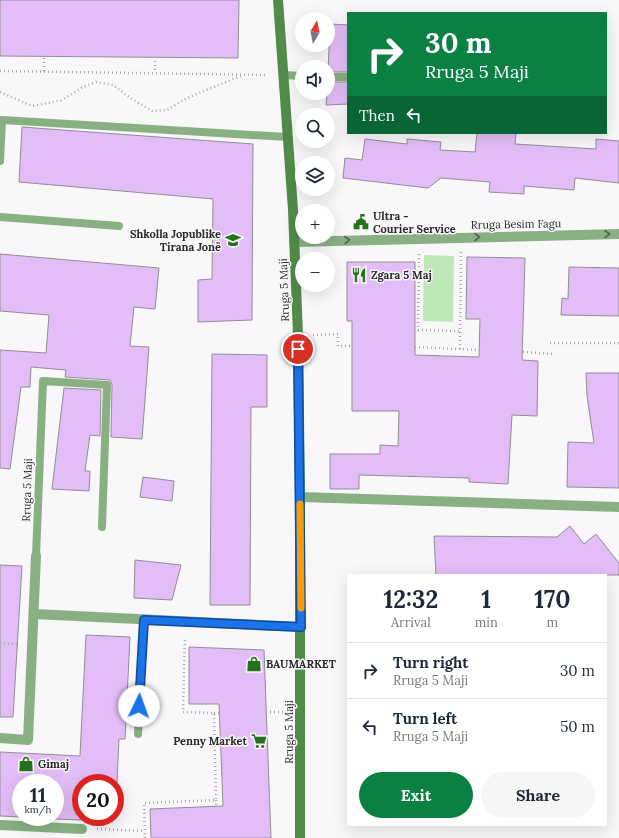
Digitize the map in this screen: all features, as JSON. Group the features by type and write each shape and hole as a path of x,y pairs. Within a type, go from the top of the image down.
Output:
{"main road":[{"name":"Rruga 5 Maji","path":"278,0 294,242 300,497 300,838"}],"street":[{"name":"Rruga Besim Fagu","path":"294,242 619,234"},
{"path":"300,497 619,507"},
{"name":"Rruga 5 Maji","path":"0,738 28,740 36,556"},
{"path":"34,614 301,627"},
{"path":"0,824 82,829"}],"lane":[{"path":"284,75 295,76"},
{"path":"335,76 347,77"},
{"path":"0,161 2,120 287,137"},
{"path":"0,217 119,226"},
{"name":"Rruga 5 Maji","path":"36,556 43,381 107,385 102,527"},
{"path":"138,734 144,620"}],"path":[{"path":"44,56 44,71"},
{"path":"155,57 156,73"},
{"path":"0,71 284,75"},
{"path":"0,92 32,106 62,100 83,87 96,82 113,85 132,100 152,111 167,110 187,98 246,74"},
{"path":"460,349 462,237"},
{"path":"419,238 418,330 460,331"},
{"path":"323,334 338,334 338,346 352,346"},
{"path":"550,343 619,343"},
{"path":"415,347 479,350"},
{"path":"523,352 553,354"},
{"path":"191,637 184,637 183,712 219,713"},
{"path":"214,712 216,806"},
{"path":"266,712 285,712"},
{"path":"145,838 144,802 216,800"},
{"path":"82,829 145,831"}],"green space":[{"path":"424,255 454,256 453,322 423,321"}],"building":[{"path":"0,0 239,0 238,58 0,56"},
{"path":"335,24 347,25 347,72 335,72 335,60 328,60 329,52 335,52"},
{"path":"335,82 347,82 347,104 326,105 326,100 335,100"},
{"name":"Shkolla Jopublike Tirana Jonë","path":"22,127 253,144 252,320 198,322 198,280 212,279 213,199 19,182"},
{"path":"477,134 516,134 515,144 596,149 596,139 619,141 619,183 575,178 574,190 524,186 524,194 489,192 490,182 441,178 428,188 343,178 345,158 362,160 365,139 407,144 407,139 441,142 440,150 475,152"},
{"path":"0,254 159,268 155,309 134,307 130,346 149,347 142,439 111,437 112,385 110,380 65,377 66,370 31,367 30,387 21,387 10,469 0,468 0,350 46,353 49,315 0,311"},
{"path":"467,257 525,258 522,360 538,361 537,416 512,415 508,484 469,482 469,478 359,475 359,489 330,489 330,454 380,454 380,445 398,446 399,411 352,411 352,321 347,321 347,262 415,262 415,355 479,357 480,319 466,319"},
{"path":"569,267 619,268 619,316 561,315 562,298 568,299"},
{"path":"212,354 267,355 267,407 251,407 250,605 210,605"},
{"path":"586,373 619,373 619,488 567,487 568,442 594,443 587,396"},
{"path":"64,388 101,390 100,436 90,435 85,471 90,471 89,491 52,489"},
{"path":"143,477 174,481 172,501 140,497"},
{"path":"570,526 584,544 596,534 619,563 619,575 436,574 434,536 557,537"},
{"path":"135,560 181,565 172,600 134,598"},
{"path":"0,565 22,566 13,717 0,717"},
{"path":"86,635 130,637 125,739 119,739 117,774 72,774 72,820 64,819 64,774 12,774 12,817 0,816 0,752 80,756"},
{"path":"189,647 264,650 271,838 151,838 150,809 223,806 219,704 189,704"}],"slow traffic":[{"path":"300,504 301,608"}],"place":[{"name":"Ultra - Courier Service","path":"361,222"},
{"name":"Shkolla Jopublike Tirana Jonë","path":"233,240"},
{"name":"Zgara 5 Maj","path":"359,275"},
{"name":"BAUMARKET","path":"254,664"},
{"name":"Penny Market","path":"259,741"},
{"name":"Gimaj","path":"26,764"}],"route":[{"path":"139,706 144,620 301,627 298,349"}]}
